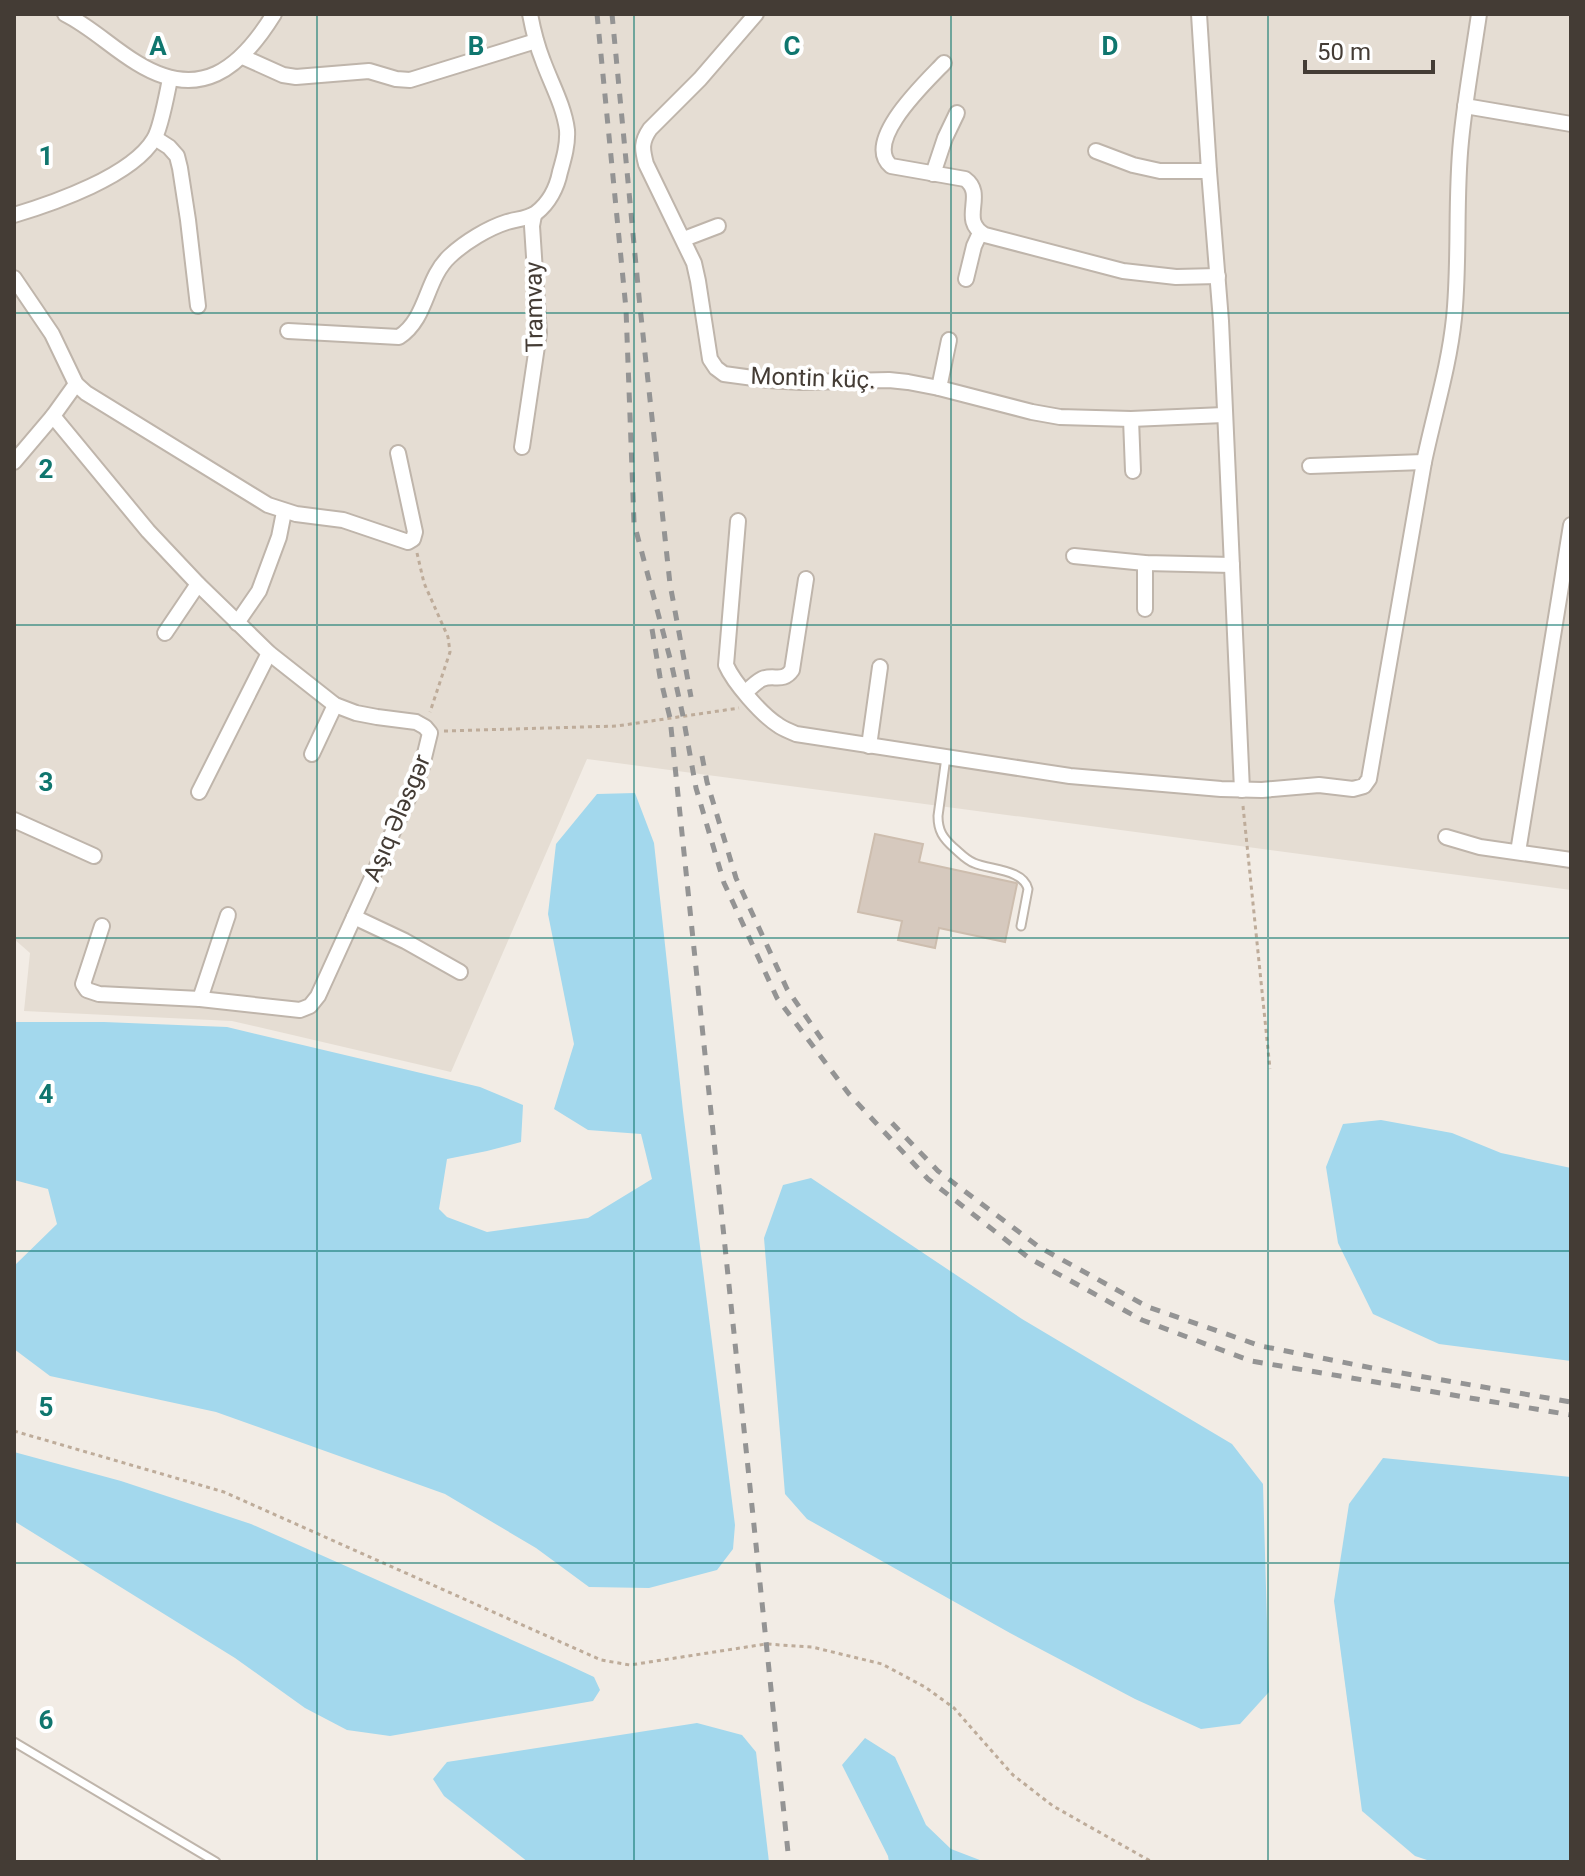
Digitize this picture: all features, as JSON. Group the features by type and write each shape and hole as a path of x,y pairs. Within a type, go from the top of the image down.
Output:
{"street":[{"path":"65,14 135,63 170,79 198,80 218,74 243,57 274,14"},
{"path":"288,331 399,337 422,313 434,277 449,257 476,237 507,222 534,215 552,195 566,147 567,130 536,41 530,14"},
{"name":"Montin küç.","path":"756,14 700,79 650,129 642,146 646,164 694,263 710,359 716,368 724,374 801,382 889,380 939,388 1060,417 1131,419 1224,415"},
{"path":"1199,14 1218,276 1242,790"},
{"path":"738,521 726,665 750,697 777,725 796,734 1070,776 1242,790 1319,785 1353,789 1364,786 1369,779 1424,462 1454,318 1460,156 1479,14"},
{"path":"243,57 283,75 296,77 369,71 410,80 536,41"},
{"path":"944,63 910,99 892,124 882,153 891,166 965,179 974,192 973,224 980,233 1150,276 1218,276"},
{"path":"14,215 39,208 116,174 134,162 155,138 170,79"},
{"path":"1465,106 1571,124"},
{"path":"933,174 957,113"},
{"path":"155,138 177,156 198,306"},
{"path":"1096,151 1160,171 1209,171"},
{"name":"Tramvay","path":"522,447 539,333 532,226 534,215"},
{"path":"684,239 718,226"},
{"path":"966,279 980,233"},
{"path":"14,278 52,334 76,384 86,393 268,505 284,512 343,520 408,542 415,532 398,453"},
{"path":"939,388 949,340"},
{"path":"14,462 76,384"},
{"name":"Aşıq Ələsgər","path":"53,416 148,531 269,653 335,705 356,713 416,722 427,730 421,770 318,996 310,1006 300,1010 200,999 99,994 87,990 83,984 102,926"},
{"path":"1131,419 1133,471"},
{"path":"1310,466 1424,462"},
{"path":"237,623 259,591 279,537 284,512"},
{"path":"1518,852 1571,525"},
{"path":"1074,556 1145,563 1232,565"},
{"path":"1145,563 1145,609"},
{"path":"750,697 763,679 784,677 792,670 806,579"},
{"path":"165,633 198,584"},
{"path":"199,792 269,653"},
{"path":"869,746 880,667"},
{"path":"312,754 335,705"},
{"path":"14,820 94,856"},
{"path":"1446,837 1480,847 1571,860"},
{"path":"200,999 228,915"},
{"path":"354,917 460,972"}],"lane":[{"path":"946,757 938,816 943,837 974,863 1021,877 1027,883 1021,926"},
{"path":"14,1742 216,1862"}],"path":[{"path":"413,539 424,583 448,637 450,652 427,730 617,726 737,708 750,697"},
{"path":"1242,790 1270,1069"},
{"path":"14,1431 224,1492 601,1660 630,1665 766,1644 812,1647 882,1664 925,1687 954,1708 1013,1775 1053,1806 1152,1862"}],"shaded area":[{"path":"14,14 1571,14 1571,890 587,759 451,1072 232,1021 24,1011 30,953 14,939"}],"water":[{"path":"635,793 654,843 683,1111 735,1525 733,1549 717,1570 649,1588 589,1587 536,1548 445,1494 216,1412 50,1376 14,1349 14,1266 57,1224 48,1189 14,1180 14,1022 227,1027 480,1087 523,1105 521,1142 447,1159 439,1209 447,1217 487,1232 588,1218 652,1179 641,1134 588,1130 554,1109 574,1044 548,914 556,844 597,794"},
{"path":"1381,1120 1452,1133 1501,1153 1571,1168 1571,1361 1439,1344 1373,1314 1338,1243 1326,1167 1343,1124"},
{"path":"811,1178 1022,1319 1232,1444 1263,1484 1269,1692 1240,1724 1201,1729 1135,1699 807,1519 785,1494 764,1238 783,1185"},
{"path":"14,1452 121,1481 251,1524 594,1677 600,1690 593,1701 390,1736 347,1730 305,1708 235,1658 14,1521"},
{"path":"1383,1458 1571,1477 1571,1862 1433,1862 1415,1856 1362,1811 1334,1601 1349,1504"},
{"path":"697,1723 742,1735 756,1752 769,1862 528,1862 444,1796 433,1779 447,1762"},
{"path":"865,1738 895,1757 926,1825 951,1849 985,1862 889,1862 842,1765"}],"building":[{"path":"875,834 923,844 919,862 1016,883 1005,942 939,928 935,948 898,940 902,921 858,912"}],"railway":[{"path":"597,14 626,309 634,523 671,662 696,788 724,883 777,998 849,1094 928,1179 1029,1258 1142,1320 1251,1361 1571,1415"},
{"path":"612,14 670,584 691,697"},
{"path":"652,629 670,718 789,1862"},
{"path":"702,756 736,878 787,989 825,1044"},
{"path":"892,1123 938,1171 1039,1247 1148,1307 1261,1346 1571,1402"}]}
